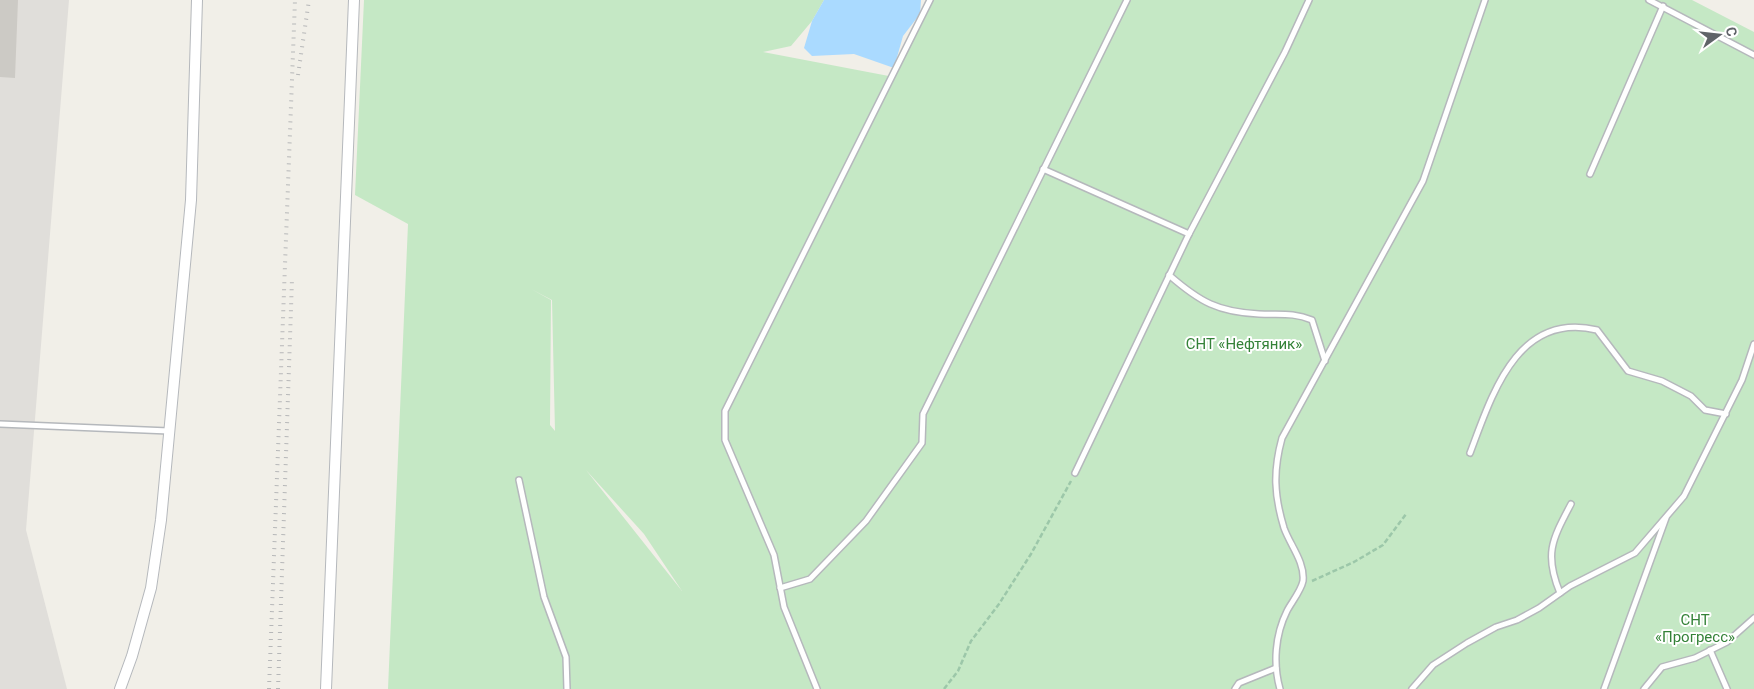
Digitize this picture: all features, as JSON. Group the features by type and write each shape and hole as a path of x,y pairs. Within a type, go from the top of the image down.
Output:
{"street":[{"path":"120,689 132,656 151,588 161,520 191,200 197,0"},
{"path":"326,689 354,0"}],"lane":[{"path":"817,689 784,607 774,555 725,440 725,412 930,0"},
{"path":"780,588 810,578 866,521 922,443 922,414 1127,0"},
{"path":"1075,473 1189,234 1285,52 1309,0"},
{"path":"1280,689 1276,668 1278,635 1285,614 1303,582 1301,565 1284,528 1277,496 1274,465 1282,438 1423,181 1484,0"},
{"path":"1649,0 1754,55"},
{"path":"1590,174 1663,6"},
{"path":"1043,170 1189,234"},
{"path":"1169,275 1189,293 1222,310 1260,314 1298,314 1312,320 1325,361"},
{"path":"1470,454 1493,391 1506,369 1521,351 1554,329 1568,327 1597,330 1628,371 1662,382 1691,396 1705,410 1726,414"},
{"path":"1412,689 1433,665 1467,643 1496,627 1517,620 1539,608 1560,593 1635,553 1684,496 1742,380 1754,344"},
{"path":"0,424 169,431"},
{"path":"519,480 544,596 566,657 566,689"},
{"path":"1560,593 1552,573 1550,555 1557,530 1571,504"},
{"path":"1604,689 1667,516"},
{"path":"1644,689 1662,667 1695,658 1727,642 1754,618"},
{"path":"1710,650 1727,689"},
{"path":"1235,689 1239,683 1276,668"}],"path":[{"path":"944,689 958,671 971,641 1003,597 1052,519 1075,473"},
{"path":"1303,582 1316,580 1377,549 1383,545 1406,514"}],"shaded area":[{"path":"0,0 69,0 26,530 67,689 0,689"}],"green space":[{"name":"СНТ «Нефтяник»","path":"364,0 824,0 812,21 791,46 763,52 894,77 928,0 1692,0 1754,32 1754,689 388,689 408,224 355,195","holes":["531,289 552,300 555,431 550,425 551,300","586,470 644,534 682,591"]}],"water":[{"path":"824,0 921,0 920,14 903,36 894,68 854,54 812,56 804,48 812,21"}],"building":[{"path":"0,0 18,0 15,78 0,77"}],"railway":[{"path":"269,689 295,0"},
{"path":"298,75 309,0"},
{"path":"278,689 292,279"}],"park label":[{"name":"СНТ «Прогресс»","path":"1695,628"}]}
